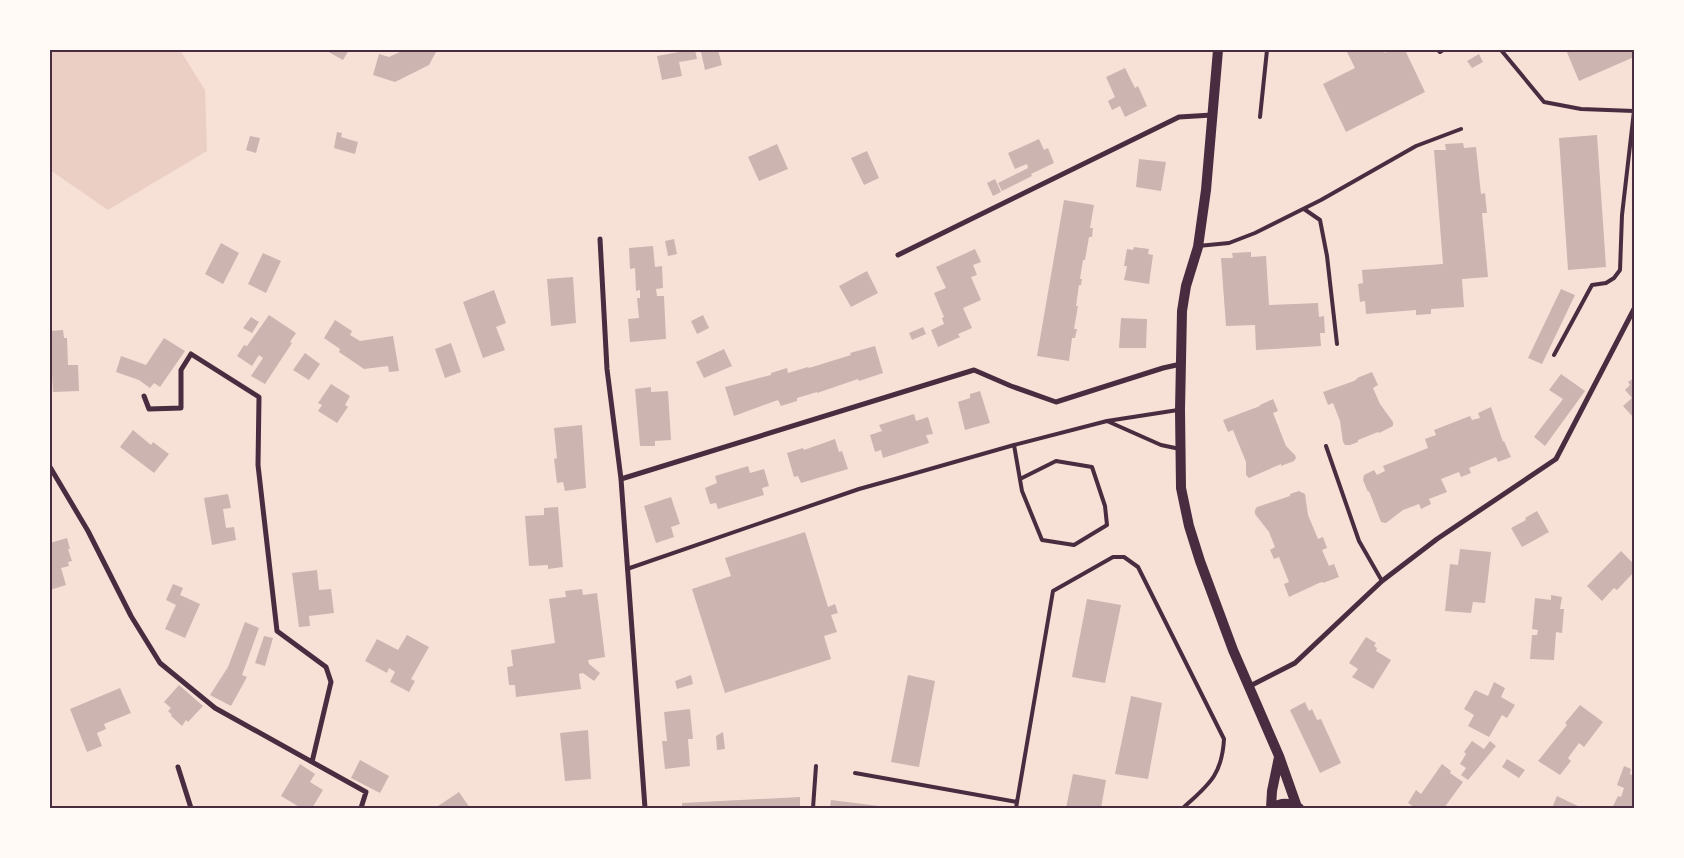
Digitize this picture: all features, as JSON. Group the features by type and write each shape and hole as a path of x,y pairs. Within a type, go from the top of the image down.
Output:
{"main road":[{"path":"1218,50 1206,190 1198,246 1186,286 1182,311 1181,488 1189,526 1233,650 1279,756 1298,807"},
{"path":"1279,756 1272,791 1271,808 1284,803 1298,807"}],"street":[{"path":"898,255 1179,117 1212,115"},
{"path":"600,239 607,369 620,479 645,808"},
{"path":"1250,686 1295,663 1382,582 1437,539 1556,459 1634,309"},
{"path":"144,396 149,409 181,408 181,370 190,354 259,397 258,465 277,631 326,667 331,682 312,762"},
{"path":"620,479 974,370 1056,402 1181,364"},
{"path":"50,467 88,531 131,616 160,663 215,708 366,792 361,808"},
{"path":"178,767 191,808"}],"lane":[{"path":"1260,117 1267,50"},
{"path":"1438,50 1440,52 1443,50"},
{"path":"1501,50 1544,102 1581,109 1634,111 1622,215 1620,270 1614,278 1606,283 1592,285 1554,355"},
{"path":"1198,246 1228,243 1255,233 1304,209 1416,146 1462,129"},
{"path":"1304,209 1320,220 1327,256 1337,344"},
{"path":"627,569 859,489 1014,445 1108,421 1180,410"},
{"path":"1108,421 1161,445 1180,449"},
{"path":"1014,445 1022,491 1042,540 1074,545 1107,525 1104,506 1092,467 1056,462 1020,479"},
{"path":"1326,446 1359,541 1382,582"},
{"path":"1016,808 1053,591 1113,557 1124,557 1138,567 1224,739 1223,756 1213,780 1184,808"},
{"path":"814,808 816,766"},
{"path":"855,773 1017,802"}],"shaded area":[{"path":"50,50 180,50 205,90 207,151 108,210 50,170"}],"building":[{"path":"325,50 349,50 343,60"},
{"path":"404,50 437,50 429,65 395,82 373,75 379,54 389,57"},
{"path":"678,50 695,50 697,59 679,62 682,76 662,80 657,56 679,52"},
{"path":"718,50 722,65 705,70 701,52"},
{"path":"1346,50 1384,50 1385,53 1391,50 1405,50 1425,92 1346,132 1323,84 1355,68"},
{"path":"1566,50 1634,50 1634,57 1579,81"},
{"path":"1479,54 1483,62 1472,68 1467,61"},
{"path":"1125,68 1135,88 1138,86 1147,106 1125,117 1120,106 1112,110 1108,101 1115,97 1106,77"},
{"path":"337,132 342,133 341,137 358,142 355,154 334,148"},
{"path":"1597,135 1606,267 1568,270 1559,138"},
{"path":"250,136 260,138 256,153 246,150"},
{"path":"1039,139 1044,150 1048,148 1054,163 1002,191 998,183 1028,168 1027,164 1015,169 1008,153"},
{"path":"1463,143 1464,148 1476,147 1481,194 1485,193 1487,213 1482,213 1488,277 1462,279 1464,307 1431,309 1431,314 1416,315 1416,310 1366,314 1365,301 1360,302 1358,284 1363,283 1362,270 1443,264 1434,150 1446,150 1445,144"},
{"path":"777,144 788,169 759,181 748,157"},
{"path":"867,151 879,178 864,185 851,158"},
{"path":"1139,159 1166,162 1161,191 1136,187"},
{"path":"995,179 1001,192 993,196 987,183"},
{"path":"1064,200 1094,205 1090,228 1093,228 1092,237 1089,237 1085,260 1083,260 1074,329 1077,329 1075,338 1072,338 1069,361 1037,356"},
{"path":"674,239 677,254 668,256 665,241"},
{"path":"221,243 239,253 223,284 205,274"},
{"path":"653,246 655,267 662,266 663,288 656,289 657,296 664,296 666,339 630,342 628,319 639,318 637,298 640,298 640,290 636,291 635,268 630,269 629,248"},
{"path":"1134,247 1149,249 1148,254 1153,255 1149,284 1124,280 1127,266 1124,266 1127,249 1133,250"},
{"path":"975,249 981,262 973,265 977,275 971,277 981,300 963,308 972,328 958,334 960,337 938,347 931,330 944,324 942,318 944,317 934,293 946,288 936,267"},
{"path":"1251,252 1251,257 1266,256 1269,305 1318,303 1319,317 1324,316 1325,333 1320,333 1321,346 1256,350 1255,325 1226,326 1221,258 1233,258 1232,253"},
{"path":"263,253 281,261 266,293 248,284"},
{"path":"867,271 878,293 851,307 839,286"},
{"path":"573,277 576,323 551,326 547,279"},
{"path":"1561,289 1575,295 1542,364 1528,358"},
{"path":"494,290 506,323 496,327 505,350 483,358 463,302"},
{"path":"269,315 296,333 290,342 292,343 265,384 251,376 263,358 259,355 252,366 237,356 244,345 247,346"},
{"path":"703,315 709,328 697,334 691,321"},
{"path":"251,317 259,322 252,333 243,328"},
{"path":"1121,318 1147,319 1146,348 1119,348"},
{"path":"335,320 352,331 350,335 360,341 393,336 399,371 389,372 388,366 364,369 339,352 340,349 324,338"},
{"path":"923,327 926,334 912,340 909,333"},
{"path":"63,330 64,338 67,338 68,365 78,365 79,391 53,392 52,374 50,374 50,331"},
{"path":"164,338 185,351 160,387 154,383 150,388 139,380 116,372 121,356 146,365"},
{"path":"451,343 461,372 445,378 435,349"},
{"path":"875,346 883,373 797,398 797,401 781,406 778,400 734,416 725,387 771,375 771,373 787,368 788,373 809,368"},
{"path":"724,349 732,366 704,378 696,362"},
{"path":"305,353 320,364 309,380 293,370"},
{"path":"1372,372 1378,385 1373,388 1380,404 1393,422 1393,426 1358,440 1358,442 1345,445 1340,421 1333,403 1328,405 1323,392 1354,381"},
{"path":"1561,374 1585,391 1545,446 1534,437 1563,399 1549,390"},
{"path":"1634,378 1634,418 1623,406 1632,398 1625,390 1630,385 1628,382"},
{"path":"331,384 350,396 345,405 348,407 337,423 318,411 322,405 318,403"},
{"path":"651,387 651,392 668,391 671,440 655,441 655,446 640,446 635,389"},
{"path":"980,391 990,423 965,430 958,402 970,398 970,394"},
{"path":"1273,399 1278,411 1273,413 1286,446 1296,458 1294,461 1281,466 1281,464 1249,478 1246,475 1246,462 1233,430 1228,432 1223,420"},
{"path":"1491,407 1503,442 1511,457 1498,462 1496,457 1469,468 1471,473 1461,477 1459,472 1441,479 1447,492 1429,499 1431,504 1421,509 1419,504 1403,510 1386,523 1381,522 1363,480 1364,475 1374,470 1377,475 1385,471 1383,466 1428,448 1425,439 1436,435 1434,430 1470,416 1472,420 1480,418 1478,413"},
{"path":"914,414 916,421 928,417 933,434 926,435 929,443 883,458 881,450 875,452 870,435 882,431 879,425"},
{"path":"582,425 586,488 565,491 563,482 557,483 554,459 557,458 554,428"},
{"path":"133,430 151,445 153,442 169,454 154,473 120,447"},
{"path":"835,439 839,452 842,451 848,469 801,483 798,476 794,477 787,453 803,448 804,450"},
{"path":"748,466 750,473 764,469 769,486 762,488 764,495 718,509 716,503 710,504 705,488 717,483 715,476"},
{"path":"1299,491 1305,494 1308,515 1318,539 1323,537 1327,548 1322,550 1329,566 1334,564 1339,577 1319,583 1289,597 1284,584 1289,582 1279,557 1274,559 1270,550 1275,547 1269,532 1255,514 1255,510 1257,507"},
{"path":"228,494 231,508 223,509 226,528 234,527 236,540 212,545 204,498"},
{"path":"671,497 680,524 671,527 674,537 656,543 644,506"},
{"path":"558,507 563,567 548,569 548,565 529,566 525,516 544,515 544,508"},
{"path":"1537,511 1549,532 1522,547 1511,528 1526,520 1525,518"},
{"path":"805,532 828,607 835,604 838,613 831,615 837,632 824,636 831,659 725,693 692,589 731,576 725,558"},
{"path":"67,538 72,561 68,562 69,566 61,568 66,585 50,590 50,543"},
{"path":"1460,549 1491,552 1485,603 1473,602 1471,613 1445,611 1450,564 1458,565"},
{"path":"1621,551 1634,564 1634,572 1617,590 1614,588 1602,601 1587,586"},
{"path":"317,570 319,590 331,589 334,613 309,616 310,626 299,627 292,573"},
{"path":"173,584 183,588 180,595 200,604 185,638 165,629 176,605 166,600"},
{"path":"582,589 583,595 597,593 605,657 588,660 589,664 600,673 594,681 583,673 579,674 581,689 516,697 515,685 509,685 507,667 513,666 511,650 555,643 549,599 566,597 565,591"},
{"path":"1551,595 1562,597 1560,609 1564,609 1562,633 1556,632 1554,660 1530,659 1532,635 1537,635 1538,630 1532,629 1535,598 1551,600"},
{"path":"1087,599 1121,605 1105,683 1072,677"},
{"path":"245,622 259,628 242,675 247,677 231,706 210,695 228,667"},
{"path":"407,635 429,647 411,679 415,681 409,692 390,682 395,672 389,668 387,673 365,661 377,639 398,650"},
{"path":"264,636 273,638 265,666 255,663"},
{"path":"1366,637 1376,643 1374,646 1377,648 1376,651 1391,660 1373,689 1352,677 1358,669 1349,663"},
{"path":"691,675 693,684 677,689 675,681"},
{"path":"908,675 935,681 919,767 891,762"},
{"path":"1494,682 1505,688 1501,697 1515,705 1507,718 1502,715 1489,737 1468,726 1474,715 1464,709 1475,690 1488,696"},
{"path":"179,685 203,706 188,722 186,720 182,726 171,716 168,711 171,708 164,702"},
{"path":"120,688 131,713 104,724 106,729 97,733 102,746 87,752 70,709"},
{"path":"1131,696 1162,703 1148,779 1115,774"},
{"path":"1305,702 1309,711 1312,709 1317,720 1321,719 1341,763 1320,773 1290,710"},
{"path":"1580,705 1603,722 1584,747 1579,743 1568,758 1571,761 1560,775 1538,761 1567,725 1565,723"},
{"path":"690,709 693,739 688,739 690,766 665,769 662,741 667,741 664,712"},
{"path":"588,730 591,779 565,781 560,733"},
{"path":"723,732 725,749 717,750 716,736"},
{"path":"1472,741 1484,749 1490,741 1496,746 1468,780 1461,775 1466,768 1460,764 1466,754 1464,752"},
{"path":"1507,759 1525,770 1519,778 1502,767"},
{"path":"360,760 389,776 380,793 351,778"},
{"path":"300,764 315,774 310,782 323,790 312,808 301,808 281,796"},
{"path":"1442,764 1451,771 1450,773 1463,782 1444,808 1415,808 1408,803 1416,790 1421,794"},
{"path":"1624,766 1631,769 1630,774 1634,776 1634,808 1612,808 1618,796 1621,797 1624,788 1617,785"},
{"path":"1073,774 1106,780 1101,808 1066,808"},
{"path":"459,792 470,808 435,808"},
{"path":"1557,796 1582,808 1552,808"},
{"path":"800,797 800,808 682,808 682,803"},
{"path":"831,800 887,807 887,808 830,808"}]}
